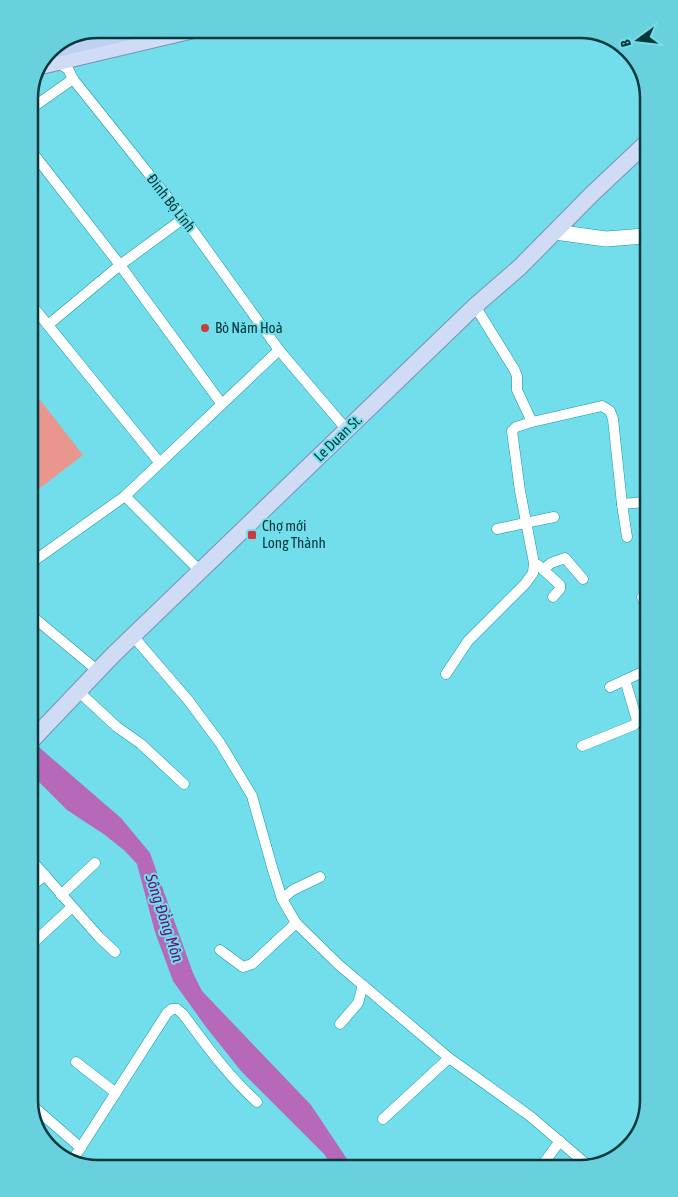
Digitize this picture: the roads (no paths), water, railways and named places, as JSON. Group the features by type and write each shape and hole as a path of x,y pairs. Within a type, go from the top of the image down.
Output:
{"highway":[{"path":"57,53 107,38"}],"main road":[{"path":"56,54 147,38"},
{"name":"Le Duan St.","path":"38,734 133,636 475,306 520,267 592,194 640,150"},
{"path":"555,232 606,239 640,236"}],"street":[{"name":"Đinh Bộ Lĩnh","path":"54,57 68,69 72,79 184,218 279,350 347,430"},
{"path":"38,104 72,79"},
{"path":"38,160 120,265 222,403"},
{"path":"48,325 120,265 184,218"},
{"path":"475,306 514,369 517,376 517,390 532,422"},
{"path":"38,313 159,462"},
{"path":"38,558 126,496 159,462 279,350"},
{"path":"446,674 468,641 534,573 534,563 512,432 516,428 532,422 602,406 610,411 613,419 627,537"},
{"path":"126,496 200,571"},
{"path":"622,504 640,502"},
{"path":"497,530 554,517"},
{"path":"544,569 551,563 564,558 568,560 582,579"},
{"path":"534,563 544,569 560,585 560,589 553,596"},
{"path":"38,621 98,671"},
{"path":"133,636 188,700 220,743 252,796 282,899 296,923 339,965 449,1058 530,1116 581,1160"},
{"path":"610,687 640,673"},
{"path":"582,746 634,725 637,721 625,680"},
{"path":"78,691 103,715 141,744 184,784"},
{"path":"61,895 95,863"},
{"path":"38,867 61,895 115,952"},
{"path":"38,881 45,875"},
{"path":"282,899 293,890 320,877"},
{"path":"38,938 72,907"},
{"path":"220,950 243,967 246,967 252,964 296,923"},
{"path":"340,1024 358,1003 364,985"},
{"path":"76,1155 167,1013 172,1009 177,1009 183,1014 235,1080 257,1102"},
{"path":"382,1119 449,1058"},
{"path":"76,1062 116,1093"},
{"path":"39,1112 81,1148"},
{"path":"546,1160 560,1142"}],"water":[{"name":"Sông Đồng Môn","path":"38,745 121,818 150,853 193,973 202,991 311,1105 347,1160 328,1159 241,1071 173,981 155,932 137,864 125,851 105,835 67,810 38,781"}],"place":[{"name":"Bò Năm Hoà","path":"205,328"},
{"name":"Chợ mới Long Thành","path":"252,535"}]}
